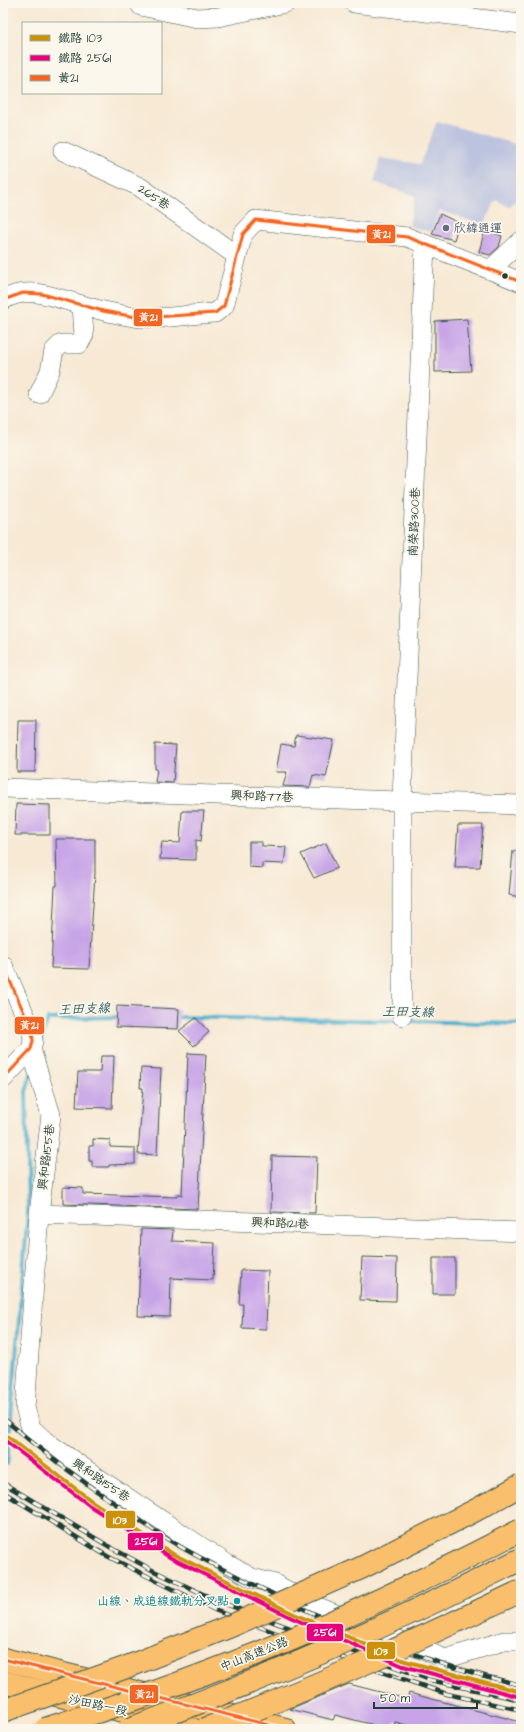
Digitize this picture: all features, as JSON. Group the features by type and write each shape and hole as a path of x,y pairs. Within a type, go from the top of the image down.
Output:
{"main road":[{"path":"3,1711 126,1667 232,1626 361,1568 476,1510 521,1485"},
{"name":"中山高速公路","path":"45,1729 124,1704 262,1652 394,1594 521,1530"},
{"name":"中山高速公路","path":"129,1729 210,1699 331,1650 454,1593 521,1559"},
{"path":"205,1729 267,1706 389,1653 521,1591"},
{"name":"沙田路一段","path":"3,1659 96,1681 273,1727"},
{"path":"80,1729 96,1681"},
{"name":"沙田路一段","path":"3,1682 88,1703 141,1714 192,1729"}],"street":[{"path":"141,6 196,18 218,17 286,3"},
{"path":"354,3 521,24"},
{"name":"265巷","path":"63,151 140,187 237,256"},
{"path":"3,300 11,295 24,292 50,294 82,305 141,318 215,313 224,306 243,234 256,220 338,228 407,237 521,282"},
{"path":"490,270 521,241"},
{"name":"南榮路300巷","path":"402,1016 402,800 425,244"},
{"path":"39,394 50,371 54,351 61,344 79,344 84,335 82,305"},
{"name":"興和路77巷","path":"3,788 521,805"},
{"name":"興和路155巷","path":"3,965 32,1031 34,1041 31,1050 52,1115 39,1214 25,1408 31,1428 45,1441 104,1482 227,1564 252,1578 275,1584 316,1606 445,1659 504,1641 521,1640"},
{"path":"3,1079 31,1050"},
{"name":"興和路121巷","path":"39,1214 521,1232"}],"shaded area":[{"path":"437,121 521,146 520,196 509,207 496,200 484,225 440,211 431,232 409,226 415,196 374,182 380,158 420,164"}],"building":[{"name":"欣緯通運","path":"440,214 459,223 454,240 432,234"},
{"path":"485,229 502,236 499,247 490,255 479,252"},
{"path":"467,319 471,371 435,372 435,321"},
{"path":"18,720 36,720 35,772 17,772"},
{"path":"296,735 334,740 326,777 313,775 310,787 283,786 287,772 276,772 281,744 294,746"},
{"path":"155,744 176,745 173,783 155,782 157,769 155,769"},
{"path":"16,804 50,805 50,835 15,835"},
{"path":"182,811 204,811 201,841 196,840 196,860 160,859 162,842 180,843"},
{"path":"458,825 483,825 480,867 455,867"},
{"path":"56,839 95,839 95,873 89,969 51,968 55,886 57,886"},
{"path":"249,842 262,842 262,846 286,847 284,864 262,863 262,868 249,867"},
{"path":"326,843 337,868 314,878 301,854"},
{"path":"513,851 521,851 521,897 509,895"},
{"path":"117,1006 179,1009 178,1029 116,1027"},
{"path":"196,1018 209,1032 194,1046 179,1031"},
{"path":"188,1053 206,1054 198,1209 63,1204 63,1187 83,1188 83,1194 177,1197 177,1194 182,1195"},
{"path":"101,1056 114,1056 112,1108 76,1107 78,1072 100,1072"},
{"path":"141,1068 161,1069 157,1155 138,1154 143,1088 140,1088"},
{"path":"93,1139 110,1140 110,1147 135,1148 135,1164 92,1167 92,1161 89,1161 89,1146 93,1146"},
{"path":"272,1156 317,1157 315,1213 271,1212"},
{"path":"141,1229 173,1230 172,1241 215,1243 213,1280 171,1278 170,1317 138,1316"},
{"path":"362,1257 397,1258 396,1301 360,1300"},
{"path":"433,1258 455,1258 455,1294 433,1294"},
{"path":"241,1270 268,1271 266,1329 242,1328 243,1304 239,1304"},
{"path":"349,1684 407,1699 409,1693 521,1722 521,1729 422,1729 395,1722 393,1729 390,1729 335,1715 333,1720 290,1709"}],"waterway":[{"name":"王田支線","path":"41,1042 48,1019 120,1017"},
{"name":"王田支線","path":"175,1017 398,1021"},
{"name":"王田支線","path":"405,1021 521,1024"},
{"name":"王田支線","path":"7,1464 28,1212 26,1092 31,1074"}],"railway":[{"path":"3,1418 47,1454 107,1498 166,1538 213,1564 328,1620 391,1646 455,1668 521,1685"},
{"path":"3,1483 110,1547 154,1571 220,1602 430,1680 521,1700"},
{"path":"3,1492 107,1556 217,1611 373,1669 447,1694 521,1710"}],"rail line":[{"name":"103","path":"3,1433 93,1502 173,1554 294,1614 405,1661 521,1692"},
{"name":"2561","path":"3,1439 90,1506 171,1558 292,1618 403,1666 520,1697"}],"transit line":[{"name":"黃21","path":"3,300 23,293 42,294 103,311 141,318 215,313 224,306 243,234 256,220 407,237 521,282"},
{"name":"黃21","path":"3,965 32,1031 33,1041 31,1049 3,1079"},
{"name":"黃21","path":"3,1659 285,1729"}],"place":[{"name":"欣緯通運","path":"446,228"},
{"name":"山線、成追線鐵軌分叉點","path":"237,1601"}]}
